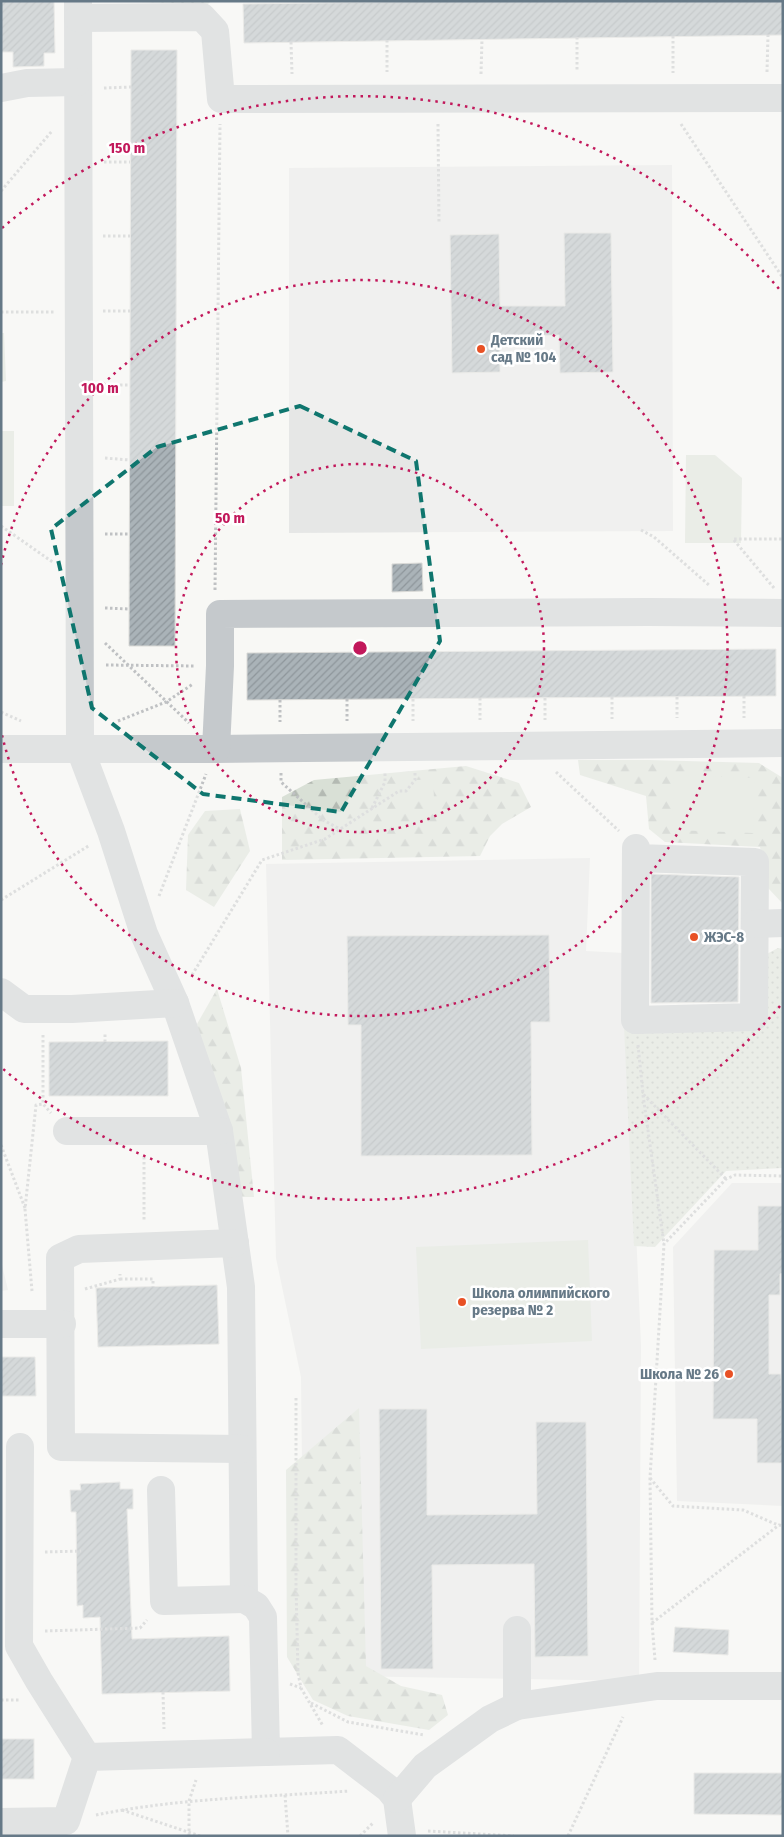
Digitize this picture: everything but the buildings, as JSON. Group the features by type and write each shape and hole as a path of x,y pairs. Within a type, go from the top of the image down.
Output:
{"lane":[{"path":"244,1599 241,1287 219,1131 175,1003 144,934 80,743 78,9 202,17 215,31 221,99 775,98"},
{"path":"1,88 27,83 77,82"},
{"path":"216,748 220,666 220,614 648,612 780,602"},
{"path":"1,749 80,743 216,748 783,744"},
{"path":"637,853 756,862 754,1017 635,1020 637,853"},
{"path":"755,924 783,923"},
{"path":"1,992 24,1009 72,1009 175,1003"},
{"path":"67,1131 219,1131"},
{"path":"61,1447 62,1324 60,1258 79,1249 235,1243"},
{"path":"1,1324 62,1324"},
{"path":"1,1822 68,1828 87,1757 19,1646 20,1552 11,1448 242,1449"},
{"path":"161,1490 164,1601 244,1599 256,1606 263,1617 266,1752"},
{"path":"517,1630 517,1706"},
{"path":"393,1794 425,1766 490,1719 517,1706 646,1688 783,1686"},
{"path":"87,1757 338,1750 393,1794 402,1833"}],"path":[{"path":"768,35 775,98"},
{"path":"672,36 669,98 783,278"},
{"path":"577,38 578,99"},
{"path":"481,98 482,39"},
{"path":"387,40 388,99"},
{"path":"291,42 292,99"},
{"path":"220,614 214,605 219,134 221,99"},
{"path":"437,99 439,224"},
{"path":"1,191 54,129"},
{"path":"1,526 79,580"},
{"path":"641,530 654,537 712,588"},
{"path":"780,602 733,539 783,539"},
{"path":"80,665 220,666"},
{"path":"128,665 216,748 158,898"},
{"path":"80,743 166,702 220,666"},
{"path":"528,746 637,853"},
{"path":"175,1003 262,860 325,839 399,791 406,791 415,780"},
{"path":"281,782 323,820 340,829"},
{"path":"371,810 385,782"},
{"path":"1,900 111,831"},
{"path":"568,1836 646,1688 652,1623 650,1478 664,1244 643,1094 635,1020"},
{"path":"105,1032 105,1042"},
{"path":"43,1033 43,1104 67,1131"},
{"path":"643,1094 726,1179"},
{"path":"35,1324 25,1209 36,1105 43,1104"},
{"path":"120,1279 132,1247 143,1131"},
{"path":"1,1145 25,1209"},
{"path":"664,1244 726,1179 736,1175 783,1176"},
{"path":"61,1296 120,1279 153,1278 153,1287"},
{"path":"296,1398 298,1674 301,1688 338,1750"},
{"path":"650,1478 673,1506 743,1510 781,1525"},
{"path":"652,1623 781,1525"},
{"path":"20,1552 81,1551"},
{"path":"20,1631 133,1629"},
{"path":"163,1692 164,1755"},
{"path":"310,1703 348,1722 429,1736"},
{"path":"189,1834 189,1801 206,1754"},
{"path":"68,1828 122,1810 189,1801 285,1795 393,1794"},
{"path":"285,1795 288,1836"},
{"path":"122,1810 189,1834 200,1836"},
{"path":"402,1833 514,1836"}],"highlighted area":[{"path":"300,406 416,461 440,641 341,812 203,794 92,708 51,529 157,447"}],"shaded area":[{"name":"Детский сад № 104","path":"672,165 673,531 289,533 289,168"},
{"name":"Школа олимпийского резерва № 2","path":"590,858 586,951 624,953 641,1346 639,1681 339,1676 304,1638 301,1377 276,1258 266,864"},
{"name":"Школа № 26","path":"732,1183 783,1183 783,1506 677,1501 673,1247"},
{"path":"1,1261 8,1290 1,1291"}],"green space":[{"path":"105,1 211,1 208,4"},
{"path":"1,333 4,333 6,381 1,382"},
{"path":"1,431 14,431 14,506 1,506"},
{"path":"686,455 715,455 742,478 741,543 685,543"},
{"path":"578,760 759,763 783,778 783,904 768,888 760,847 665,842 649,829 646,796 580,775"},
{"path":"466,766 519,783 531,807 502,824 490,836 480,856 282,860 282,797 314,780"},
{"path":"674,775 755,778 753,833 672,830"},
{"path":"433,779 434,798 400,800 399,781"},
{"path":"240,809 250,851 214,907 186,890 188,835 205,811"},
{"path":"358,818 359,837 325,839 323,820"},
{"path":"778,948 783,949 783,1168 726,1171 655,1247 634,1246 624,1026 646,1032 759,1030 761,957"},
{"path":"217,989 241,1068 254,1197 235,1197 197,1024"},
{"path":"588,1240 592,1341 421,1349 416,1247"},
{"path":"359,1408 366,1666 401,1686 442,1695 448,1715 429,1730 348,1716 313,1700 287,1657 286,1470"}],"place":[{"name":"Детский сад № 104","path":"481,349"},
{"name":"ЖЭС-8","path":"694,937"},
{"name":"Школа олимпийского резерва № 2","path":"462,1302"},
{"name":"Школа № 26","path":"729,1374"}]}
